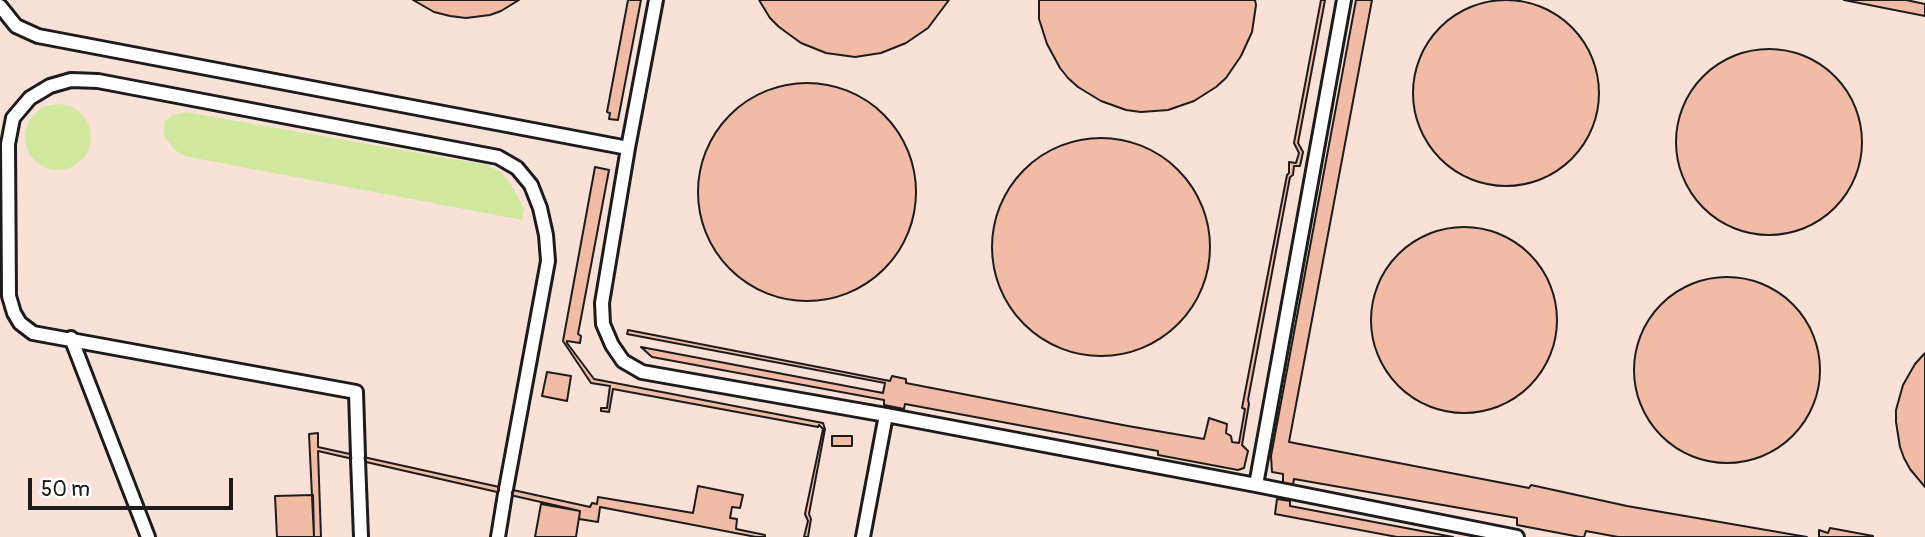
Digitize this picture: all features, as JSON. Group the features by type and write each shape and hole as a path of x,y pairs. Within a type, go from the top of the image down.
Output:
{"lane":[{"path":"656,0 602,303 603,324 623,361 642,372 886,415 1517,537"},
{"path":"1256,485 1344,0"},
{"path":"0,6 16,26 37,36 628,148"},
{"path":"361,537 356,392 33,333 20,323 9,296 8,144 13,118 30,98 50,86 71,80 98,81 498,158 517,168 531,185 540,208 548,261 498,537"},
{"path":"71,338 148,537"},
{"path":"863,537 886,415"}],"shaded area":[{"path":"0,0 1925,0 1925,537 0,537"}],"green space":[{"path":"64,104 82,113 89,124 89,150 82,161 71,168 52,170 34,161 27,150 25,131 34,113 45,106"},
{"path":"186,112 487,165 501,172 510,183 524,208 522,220 184,156 174,149 164,136 164,122 173,115"}],"building":[{"path":"413,0 519,0 490,15 466,18 434,12"},
{"path":"628,0 641,0 618,120 609,119 610,113 607,112"},
{"path":"759,0 949,0 928,28 906,43 881,53 855,57 826,53 801,43 770,18"},
{"path":"1039,0 1255,0 1256,5 1252,32 1241,56 1226,78 1194,101 1168,110 1141,112 1101,101 1068,78 1047,44 1039,19"},
{"path":"1321,0 1325,0 1298,143 1303,152 1300,166 1294,166 1293,175 1290,177 1248,400 1242,445 1248,451 1244,468 1238,470 1158,455 1158,451 905,404 904,409 884,405 884,400 652,357 641,347 883,393 885,383 627,334 628,330 890,381 892,376 906,379 906,383 1204,439 1209,418 1227,424 1226,433 1231,436 1232,442 1239,443 1245,409 1242,408 1289,162 1296,163 1299,153 1294,143"},
{"path":"1356,0 1372,0 1289,442 1807,537 1618,537 1586,531 1584,537 1580,537 1517,525 1517,518 1294,479 1293,485 1283,483 1283,474 1272,472 1271,456"},
{"path":"1506,0 1541,7 1571,28 1592,58 1599,93 1592,128 1571,158 1541,179 1506,186 1471,179 1441,158 1420,128 1413,93 1420,58 1441,28 1471,7"},
{"path":"1844,0 1906,0 1925,4 1925,16"},
{"path":"1769,49 1804,56 1834,77 1855,107 1862,142 1855,177 1834,207 1804,228 1769,235 1734,228 1704,207 1683,177 1676,142 1683,107 1704,77 1734,56"},
{"path":"807,83 828,85 849,92 884,115 907,150 914,171 914,213 907,234 884,269 849,292 828,299 807,301 786,299 765,292 730,269 707,234 700,213 698,192 700,171 707,150 730,115 765,92 786,85"},
{"path":"1101,138 1122,140 1143,147 1178,170 1201,205 1208,226 1208,268 1201,289 1178,324 1143,347 1122,354 1101,356 1080,354 1059,347 1024,324 1001,289 994,268 992,247 994,226 1001,205 1024,170 1059,147 1080,140"},
{"path":"595,167 609,170 578,334 581,336 580,343 567,343 594,379 823,423 825,429 809,514 811,519 808,537 804,537 808,521 805,514 823,429 819,425 818,427 613,389 609,412 601,411 601,408 607,408 610,386 591,383 563,341"},
{"path":"1464,227 1500,234 1530,254 1550,284 1557,320 1550,356 1530,386 1500,406 1464,413 1428,406 1398,386 1378,356 1371,320 1378,284 1398,254 1428,234"},
{"path":"1727,277 1762,284 1793,304 1813,335 1820,370 1813,405 1793,436 1762,456 1727,463 1692,456 1661,436 1641,405 1634,370 1641,335 1661,304 1692,284"},
{"path":"1925,353 1925,487 1904,458 1900,447 1896,410 1903,385"},
{"path":"547,372 571,376 567,401 542,396"},
{"path":"318,433 318,447 590,507 592,503 597,504 598,497 693,513 698,486 743,495 740,508 732,507 730,518 737,519 736,529 765,537 600,507 598,522 579,519 580,511 318,451 321,537 314,537 309,434"},
{"path":"832,436 852,436 852,446 832,446"},
{"path":"313,495 314,537 277,537 275,496"},
{"path":"1277,499 1290,501 1290,506 1453,537 1397,537 1275,514"},
{"path":"541,504 580,511 576,537 535,537"},
{"path":"1830,528 1873,537 1819,537 1819,530 1828,533"}]}
